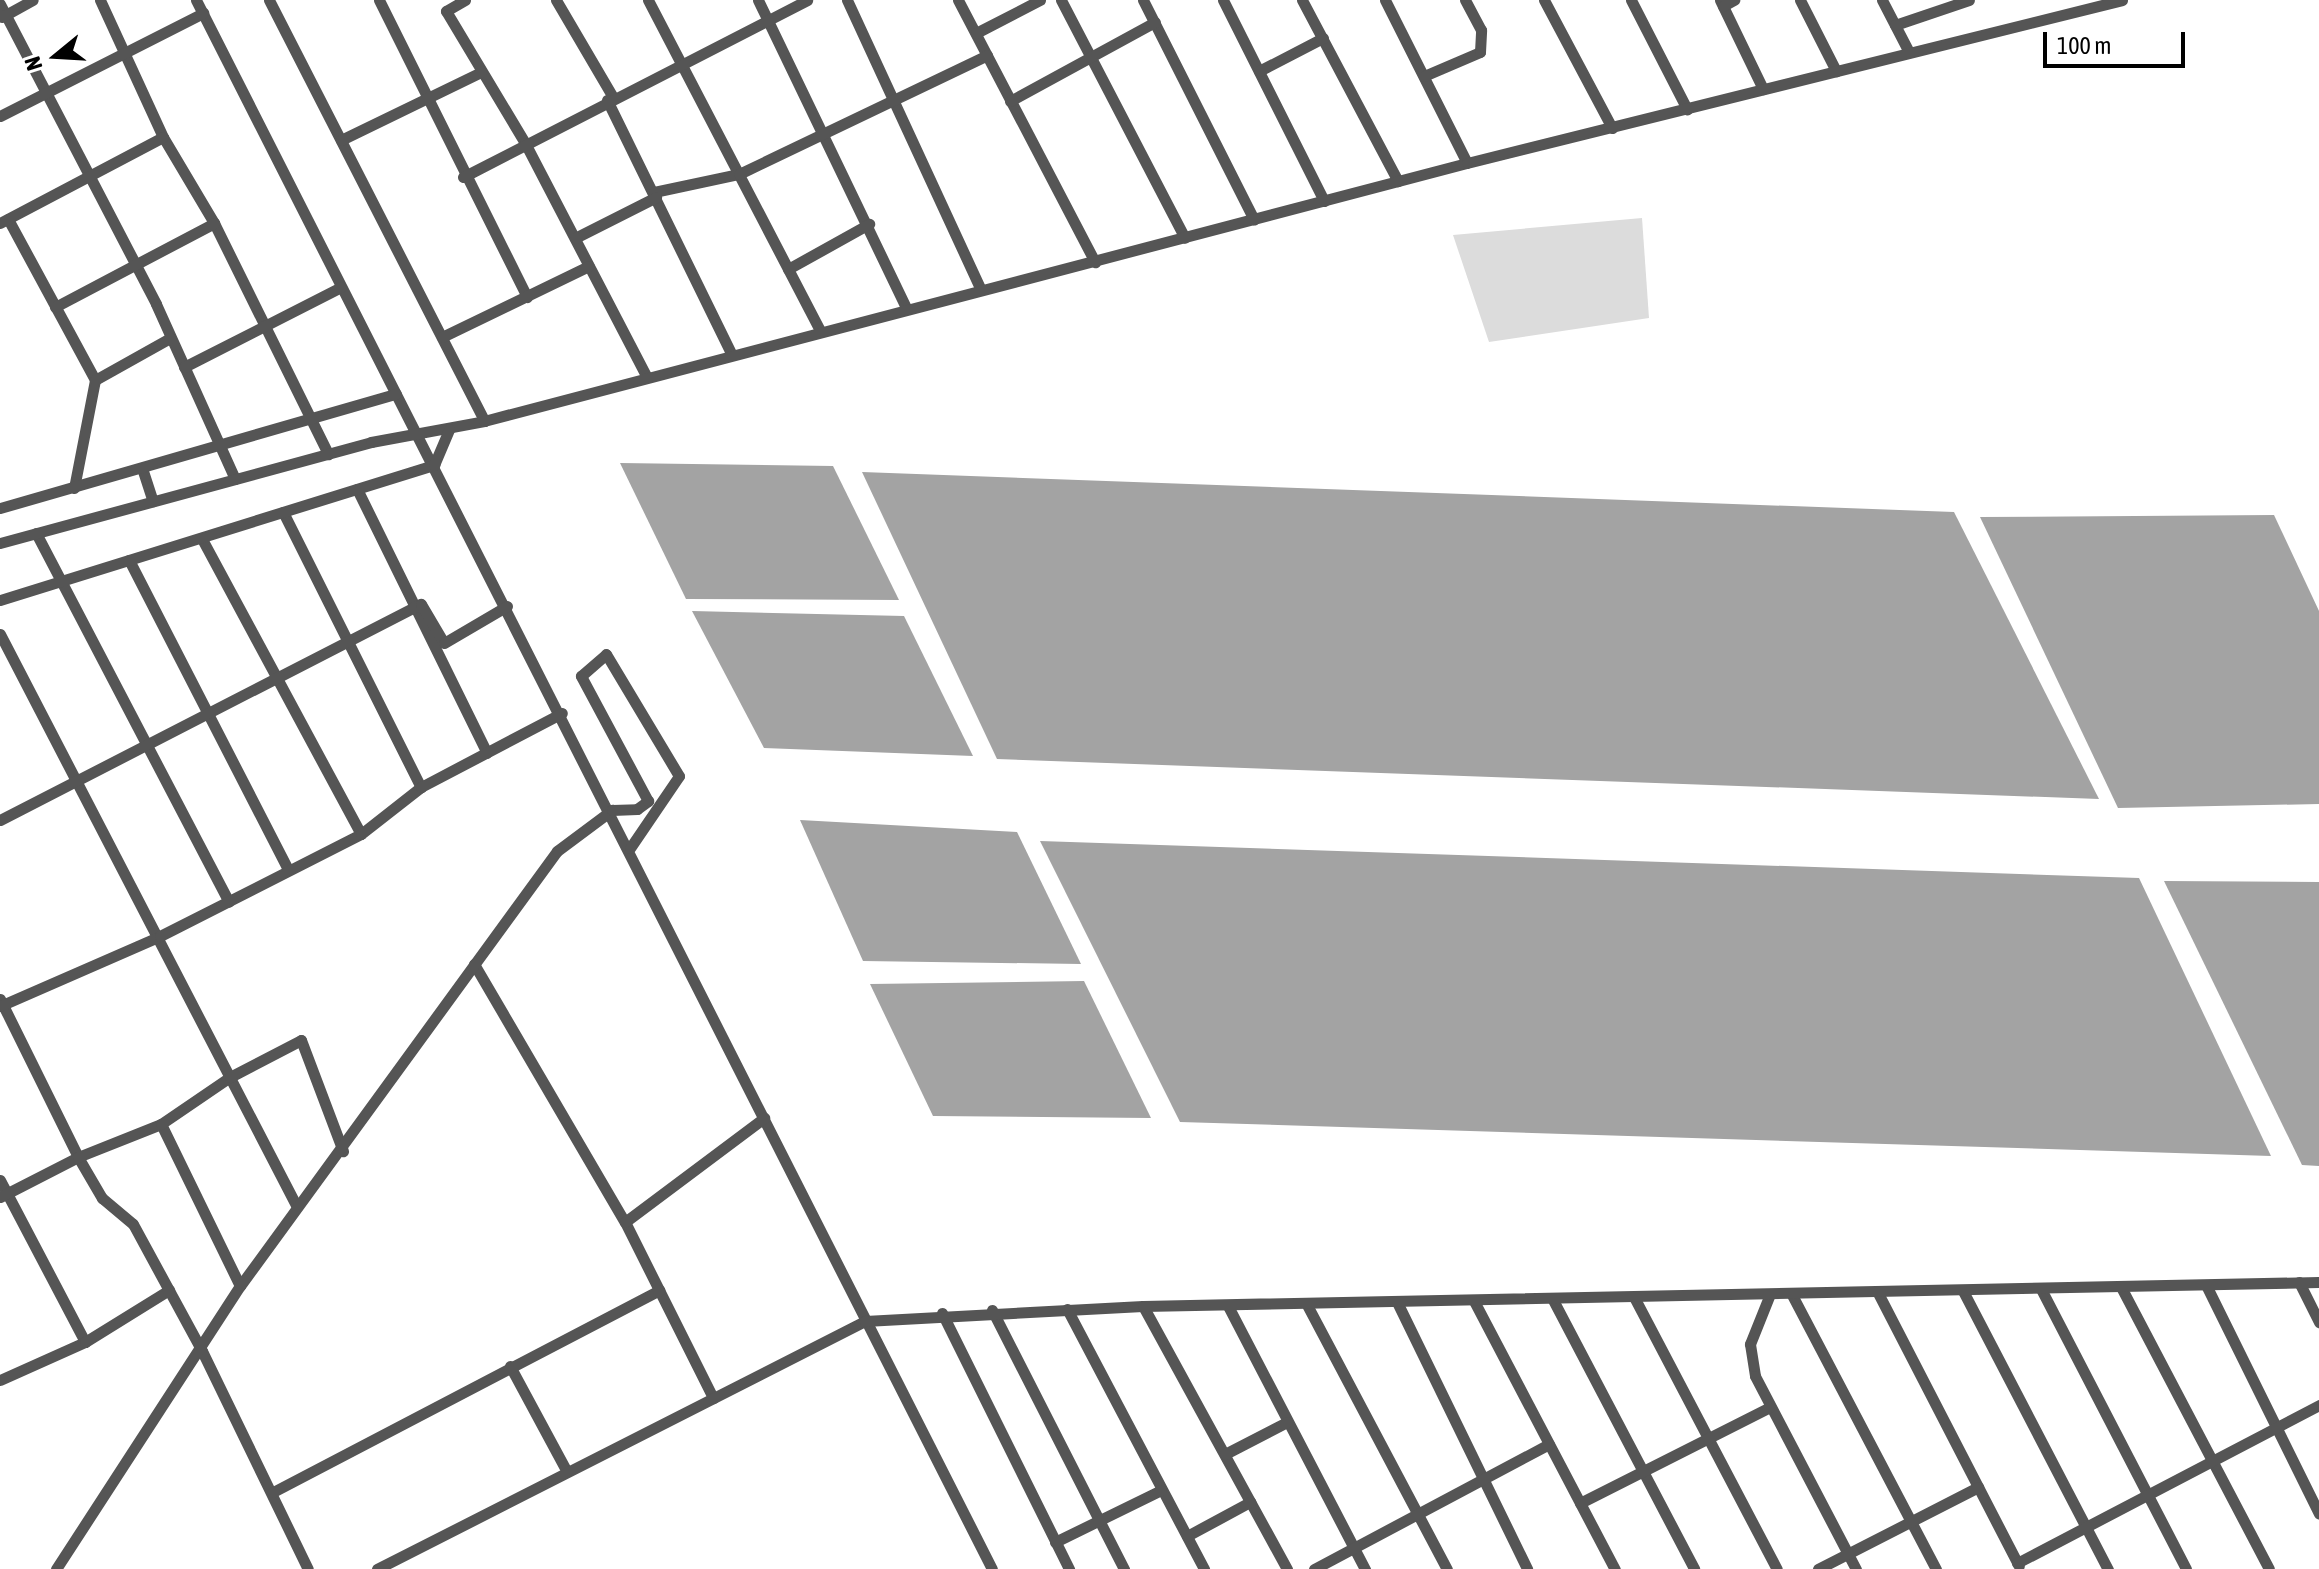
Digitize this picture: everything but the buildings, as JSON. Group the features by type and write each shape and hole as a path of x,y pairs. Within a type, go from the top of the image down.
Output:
{"street":[{"path":"33,0 2,12 137,268 235,479"},
{"path":"100,0 163,137 214,223 328,454"},
{"path":"269,0 484,421"},
{"path":"379,0 430,96 463,177 527,297"},
{"path":"465,0 446,11 525,143 647,377"},
{"path":"556,0 610,99 732,355"},
{"path":"648,0 821,332"},
{"path":"758,0 869,224 907,309"},
{"path":"463,177 807,0"},
{"path":"847,0 981,290"},
{"path":"958,0 1095,262"},
{"path":"976,33 1040,0"},
{"path":"1061,0 1185,238"},
{"path":"1159,0 1145,3 1254,220"},
{"path":"1223,0 1324,201"},
{"path":"1302,0 1398,181"},
{"path":"1385,0 1467,163"},
{"path":"1424,76 1480,52 1481,30 1465,0"},
{"path":"1544,0 1612,128"},
{"path":"1631,0 1687,109"},
{"path":"1800,0 1836,71"},
{"path":"1882,0 1909,52"},
{"path":"0,543 417,431 449,429 484,421 1467,163 2122,0"},
{"path":"1895,25 1965,1"},
{"path":"1726,2 1763,89"},
{"path":"0,116 125,56 200,4 341,287 612,810 865,1321 992,1569"},
{"path":"1010,101 1155,22"},
{"path":"1259,71 1323,38"},
{"path":"575,238 655,195 739,174 987,55"},
{"path":"341,140 481,72"},
{"path":"74,488 95,380 4,221 87,174 163,137"},
{"path":"55,307 137,268 214,223"},
{"path":"788,269 869,224"},
{"path":"442,337 589,266"},
{"path":"184,367 341,287"},
{"path":"95,380 170,338"},
{"path":"0,508 396,394"},
{"path":"434,465 449,429"},
{"path":"0,600 434,465"},
{"path":"142,468 153,501"},
{"path":"357,489 413,609 487,753"},
{"path":"283,512 421,787"},
{"path":"36,533 63,580 144,746 229,902"},
{"path":"202,539 361,834"},
{"path":"129,560 211,712 287,868"},
{"path":"0,820 421,604 444,643 507,606"},
{"path":"0,634 75,782 160,936 297,1207"},
{"path":"56,1569 202,1351 240,1286 297,1207 343,1151 557,851 612,810 637,809 650,794 581,676 606,654 679,776 630,848"},
{"path":"308,1569 273,1492 169,1290 147,1260 133,1224 102,1198 78,1157 1,1003 160,936 229,902 287,868 361,834 421,787 562,713"},
{"path":"474,964 625,1222 713,1398"},
{"path":"4,1195 78,1157 161,1124 230,1077 301,1040 343,1151"},
{"path":"625,1222 764,1118"},
{"path":"161,1124 240,1286"},
{"path":"0,1180 4,1195 85,1342"},
{"path":"2299,1282 2319,1322"},
{"path":"377,1569 566,1470 865,1321 992,1310 2319,1282"},
{"path":"2206,1285 2319,1514"},
{"path":"2121,1287 2269,1569"},
{"path":"2041,1289 2186,1569"},
{"path":"0,1363 3,1379 85,1342 169,1290"},
{"path":"273,1492 659,1290"},
{"path":"1963,1291 2108,1569"},
{"path":"1791,1293 1936,1569"},
{"path":"1878,1293 2019,1566 2319,1405"},
{"path":"1770,1294 1750,1360 1768,1408 1856,1569"},
{"path":"1634,1297 1777,1569"},
{"path":"1552,1298 1694,1569"},
{"path":"1474,1301 1615,1569"},
{"path":"1397,1302 1481,1481 1527,1569"},
{"path":"1306,1303 1447,1569"},
{"path":"1143,1306 1287,1569"},
{"path":"1228,1306 1365,1569"},
{"path":"1067,1309 1204,1569"},
{"path":"992,1310 1124,1569"},
{"path":"942,1313 1069,1569"},
{"path":"510,1366 566,1470"},
{"path":"1580,1503 1768,1408"},
{"path":"1225,1454 1287,1422"},
{"path":"1314,1569 1549,1444"},
{"path":"1818,1569 1978,1487"},
{"path":"1055,1542 1161,1490"},
{"path":"1187,1536 1250,1502"}],"shaded area":[{"path":"1642,218 1649,318 1489,342 1453,235"},
{"path":"620,463 833,466 899,600 686,599"},
{"path":"862,472 1954,512 2099,799 997,759"},
{"path":"2274,515 2319,611 2319,804 2118,808 1980,517"},
{"path":"692,611 904,616 973,756 764,748"},
{"path":"800,820 1017,832 1081,964 863,961"},
{"path":"1040,841 2139,878 2271,1156 1180,1122"},
{"path":"2164,881 2319,882 2319,1166 2302,1165"},
{"path":"1084,981 1151,1118 933,1116 870,984"}]}
